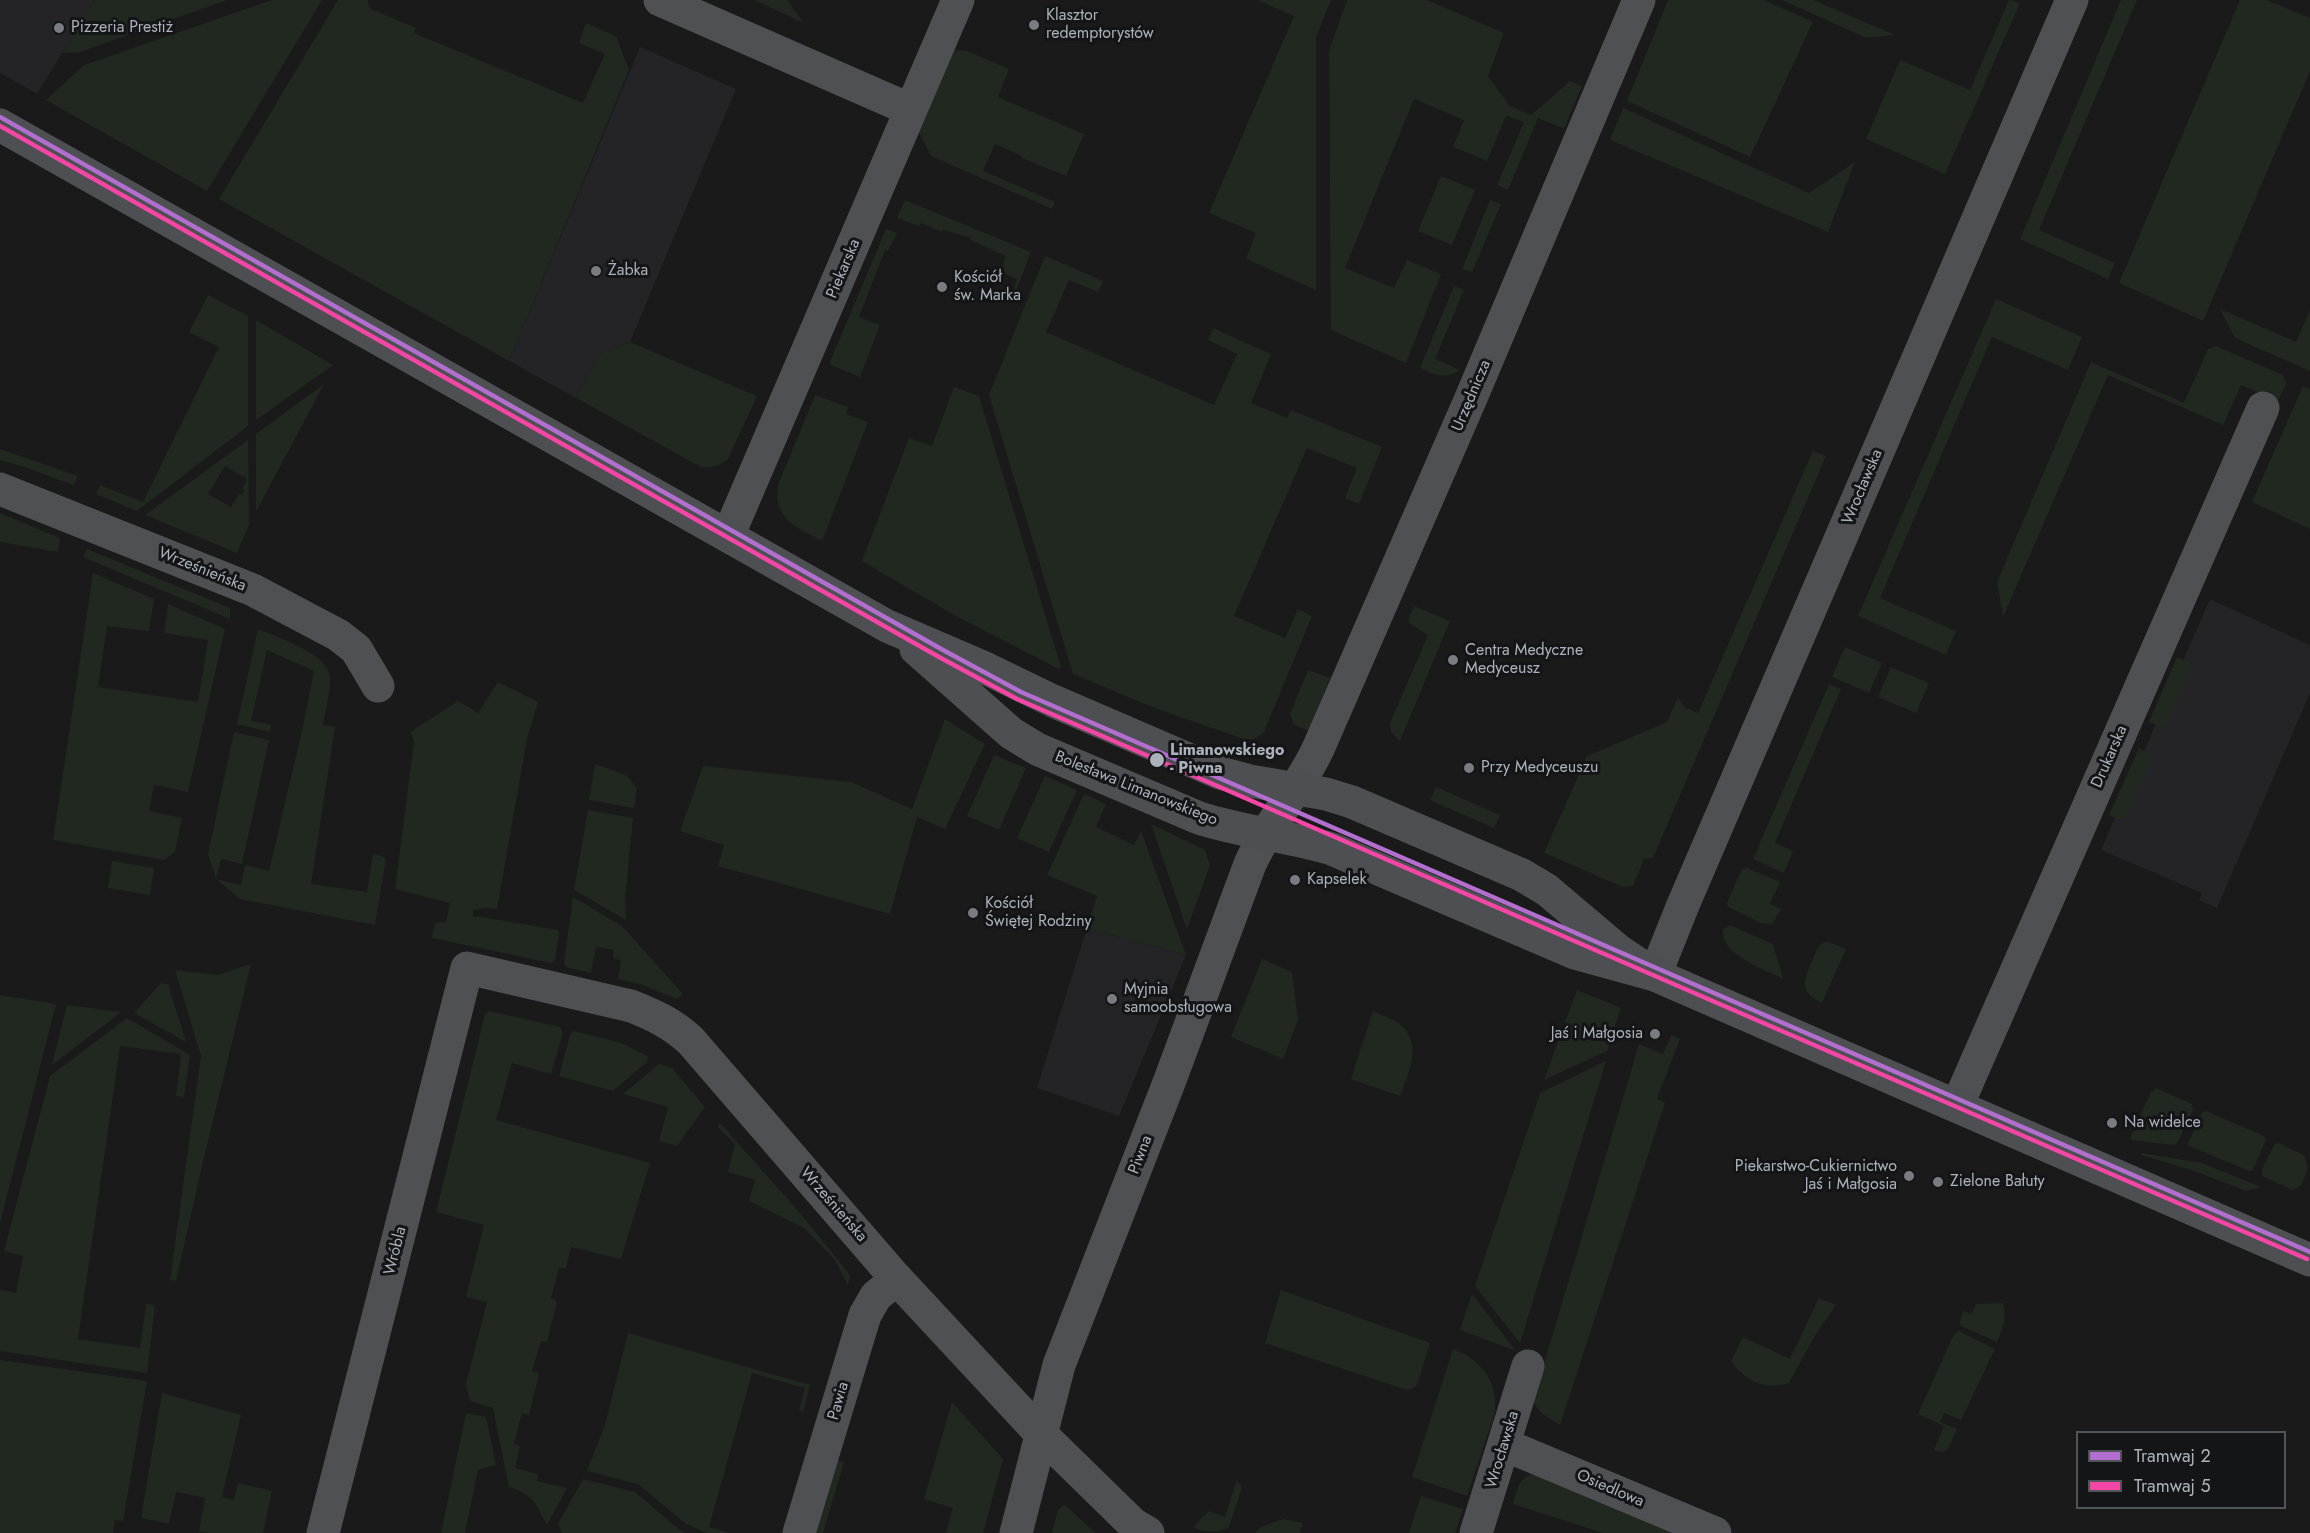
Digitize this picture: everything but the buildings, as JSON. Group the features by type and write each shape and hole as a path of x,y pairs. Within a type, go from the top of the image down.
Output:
{"street":[{"path":"660,0 911,110"},
{"name":"Piekarska","path":"728,536 958,0"},
{"name":"Urzędnicza","path":"1295,789 1318,749 1476,387 1640,0"},
{"name":"Wrocławska","path":"1655,975 2072,0"},
{"name":"Bolesława Limanowskiego","path":"0,125 887,626 1220,773 1250,782 1326,794 1352,802 1522,875 1547,890 1619,951 1655,975"},
{"name":"Drukarska","path":"1957,1106 2263,408"},
{"name":"Wrześnieńska","path":"0,489 253,590 338,635 357,649 378,686"},
{"name":"Bolesława Limanowskiego","path":"887,626 927,657 1011,733 1037,749 1199,818 1221,825 1300,840 1332,849 1575,953 1655,975 2310,1260"},
{"name":"Piwna","path":"1016,1533 1059,1365 1170,1080 1250,864 1295,789"},
{"name":"Wrześnieńska","path":"467,968 631,1006 653,1014 678,1029 691,1041 897,1279 1041,1434 1133,1524 1148,1533"},
{"name":"Wróbla","path":"324,1533 467,968"},
{"name":"Pawia","path":"799,1533 865,1315 876,1296 897,1279"},
{"name":"Wrocławska","path":"1476,1533 1528,1366"},
{"name":"Osiedlowa","path":"1505,1444 1715,1533"}],"shaded area":[{"path":"0,0 94,0 37,94 0,73"},
{"path":"94,0 227,0 80,52 62,53"},
{"path":"272,0 322,0 207,191 46,100 84,65"},
{"path":"338,0 368,0 369,8 416,28 414,33 583,103 605,54 579,43 586,23 616,36 629,70 509,361 219,199"},
{"path":"754,0 787,0 804,23"},
{"path":"1257,0 1331,0 1316,37 1316,290 1246,259 1256,233 1209,213 1294,16"},
{"path":"1347,0 1427,0 1504,33 1488,76 1510,106 1531,115 1570,81 1582,86 1564,129 1538,118 1508,190 1497,185 1524,122 1506,116 1487,161 1453,147 1464,120 1414,99 1345,268 1394,288 1407,260 1441,274 1406,363 1331,330 1329,51"},
{"path":"1668,0 1764,0 1813,22 1750,157 1627,101"},
{"path":"1782,0 1813,0 1895,35 1866,38"},
{"path":"2009,0 2020,3 1945,174 1866,139 1900,60 1970,90"},
{"path":"2121,0 2137,0 2039,230 2115,263 2108,279 2020,239"},
{"path":"2240,0 2267,0 2310,18 2310,71 2203,321 2119,283"},
{"path":"640,47 736,89 630,342 600,354 576,398 509,361"},
{"path":"954,50 967,51 1009,69 998,97 1084,134 1066,176 995,144 983,171 1055,202 1052,209 931,156 919,132"},
{"path":"1623,108 1809,193 1855,162 1828,232 1610,140"},
{"path":"1441,176 1475,190 1452,245 1418,231"},
{"path":"905,200 1031,252 1013,299 1010,299 1017,279 1000,272 1006,256 970,240 971,238 943,230 942,232 921,223 919,226 897,218"},
{"path":"1490,200 1501,204 1472,272 1462,269"},
{"path":"886,229 897,233 888,251 885,250 859,317 880,325 860,377 829,364"},
{"path":"1045,256 1103,281 1098,292 1069,280 1046,332 1214,405 1237,354 1208,340 1213,328 1271,354 1251,403 1287,418 1291,410 1382,447 1359,504 1345,498 1357,468 1307,448 1234,616 1285,638 1298,609 1312,616 1264,732 1257,738 1244,739 1157,709 1073,674 989,395"},
{"path":"1454,286 1464,290 1435,359 1460,370 1445,376 1420,368"},
{"path":"208,295 248,316 248,426 137,511 96,494 100,485 143,502 219,347 189,332"},
{"path":"1996,299 2082,337 2068,370 1992,337 1880,598 1956,631 1946,655 1858,616"},
{"path":"2220,309 2296,342 2310,310 2310,371 2235,338"},
{"path":"256,320 333,365 256,420"},
{"path":"630,342 757,396 728,459 715,466 701,467 576,398 600,354"},
{"path":"2216,346 2283,375 2286,384 2278,401 2241,385 2223,425 2108,375 2003,617 1997,582 2091,362 2184,403 2208,349"},
{"path":"324,384 256,512 256,434"},
{"path":"2303,386 2310,389 2310,529 2252,502"},
{"path":"954,387 979,396 1061,667 1059,669 952,614 862,561 909,438 932,446"},
{"path":"815,395 848,407 846,414 868,422 822,541 788,521 779,506 777,497 778,485"},
{"path":"248,440 249,525 237,553 145,515","holes":["225,466 247,479 242,495 239,494 231,507 208,494"]},
{"path":"0,449 78,476 73,485 0,460"},
{"path":"1813,451 1826,456 1653,858 1644,859 1633,886 1623,887 1544,853 1587,756 1667,722 1678,697 1684,707 1698,713"},
{"path":"0,513 60,538 58,552 0,542"},
{"path":"87,549 230,608 230,619 83,557"},
{"path":"93,573 154,599 149,631 107,626 98,687 198,702 208,640 164,633 168,604 225,629 188,792 154,785 149,811 182,818 175,852 164,860 53,840"},
{"path":"2210,599 2310,645 2310,693 2217,908 2199,900 2202,893 2101,850"},
{"path":"1414,606 1450,621 1400,741 1391,732 1390,723 1428,635 1409,623"},
{"path":"258,629 309,652 325,665 329,673 329,691 323,725 335,727 311,884 367,892 373,854 382,856 386,859 375,925 240,899 216,879 241,885 245,865 269,871 314,671 267,650 251,721 271,725 270,732 237,724"},
{"path":"1845,647 1882,663 1869,693 1832,677"},
{"path":"2177,657 2190,662 2191,668 2167,724 2161,727 2149,722"},
{"path":"1891,667 1929,683 1916,713 1878,697"},
{"path":"1308,670 1330,678 1309,731 1294,725 1290,714"},
{"path":"498,682 538,702 527,739 497,909 473,910 473,917 558,930 555,960 551,963 432,938 435,923 446,922 450,903 395,889 414,741 410,732 458,701 478,713"},
{"path":"1829,684 1841,689 1775,843 1793,851 1784,873 1753,859"},
{"path":"945,719 985,744 945,829 917,817 890,914 718,866 724,845 680,831 703,766 851,782 912,809"},
{"path":"234,732 269,740 242,864 221,859 216,879 208,854"},
{"path":"2139,748 2150,754 2151,761 2126,816 2120,820 2109,815"},
{"path":"994,755 1026,768 999,830 967,816"},
{"path":"595,764 626,775 637,788 634,808 589,800"},
{"path":"1045,776 1077,790 1049,852 1017,838"},
{"path":"1436,787 1500,815 1494,828 1430,800"},
{"path":"1084,794 1106,804 1096,827 1134,845 1141,831 1186,955 1087,928 1097,896 1047,875"},
{"path":"588,810 633,818 625,900 626,920 574,890"},
{"path":"1151,824 1205,850 1210,865 1187,929"},
{"path":"112,861 154,868 150,895 108,888"},
{"path":"1747,868 1780,882 1770,904 1781,909 1772,924 1761,923 1728,907 1727,903 1742,869"},
{"path":"573,897 622,926 683,994 677,999 640,984 618,979 621,960 613,958 614,950 596,947 591,973 566,967 564,962"},
{"path":"1730,925 1773,944 1783,979 1745,960 1728,946 1723,929"},
{"path":"1087,928 1186,955 1119,1116 1037,1088"},
{"path":"1824,942 1846,949 1822,1003 1810,995 1805,981 1816,951"},
{"path":"1262,959 1292,972 1298,1020 1283,1059 1231,1037"},
{"path":"251,964 176,1281 170,1280 201,1056 175,970 217,975"},
{"path":"161,983 168,984 186,1042 134,1013"},
{"path":"1577,990 1621,1008 1607,1051 1544,1080"},
{"path":"0,995 56,1004 0,1223"},
{"path":"67,1005 121,1012 52,1065"},
{"path":"489,1011 560,1027 563,1033 551,1074 512,1063 496,1120 650,1163 621,1259 571,1247 566,1268 559,1268 551,1298 557,1301 547,1342 541,1341 532,1371 539,1373 529,1415 522,1413 514,1444 520,1446 515,1468 538,1474 537,1481 567,1488 547,1525 529,1497 509,1487 493,1408 470,1401 466,1384 487,1302 466,1297 484,1225 436,1212 485,1014"},
{"path":"1373,1011 1400,1024 1412,1043 1412,1061 1400,1096 1351,1079"},
{"path":"127,1018 190,1055 184,1097 176,1096 181,1054 120,1046 78,1339 140,1348 146,1304 155,1305 147,1373 0,1351 0,1290 16,1293 23,1256 4,1251 50,1076"},
{"path":"574,1031 621,1043 648,1056 647,1062 613,1091 559,1076 570,1035"},
{"path":"1671,1035 1680,1039 1657,1099 1665,1103 1560,1425 1541,1413 1533,1401 1639,1044 1663,1054"},
{"path":"1606,1061 1520,1343 1475,1286 1540,1093"},
{"path":"659,1064 672,1068 705,1107 677,1146 659,1141 668,1107 623,1094"},
{"path":"2156,1088 2192,1104 2193,1110 2178,1142 2174,1145 2132,1140 2131,1135 2151,1092"},
{"path":"2206,1111 2264,1136 2266,1140 2253,1170 2249,1171 2187,1145 2202,1113"},
{"path":"720,1123 801,1214 850,1275 848,1285 835,1260 804,1228 749,1201 755,1180 728,1172 735,1144 717,1126"},
{"path":"2278,1143 2304,1155 2308,1168 2301,1186 2293,1190 2262,1176 2262,1169 2274,1145"},
{"path":"2142,1153 2202,1163 2261,1187 2246,1191 2197,1172 2141,1155"},
{"path":"1281,1290 1430,1343 1417,1385 1407,1390 1265,1343"},
{"path":"1472,1294 1516,1351 1460,1330"},
{"path":"1819,1298 1836,1305 1814,1337 1789,1383 1764,1385 1749,1379 1736,1368 1731,1361 1743,1337 1790,1359"},
{"path":"2003,1303 2004,1323 1997,1342 1961,1326 1960,1320 1964,1311 1971,1314 1976,1304"},
{"path":"1959,1331 1995,1349 1961,1420 1944,1413 1940,1422 1957,1429 1948,1449 1942,1452 1934,1450 1944,1426 1918,1414 1954,1334"},
{"path":"628,1333 810,1385 803,1412 799,1410 805,1388 752,1373 709,1527 729,1533 707,1533 686,1524 638,1484 587,1471 605,1425"},
{"path":"1453,1349 1471,1359 1485,1372 1490,1380 1495,1399 1493,1418 1467,1496 1412,1477"},
{"path":"0,1360 147,1381 123,1521 115,1520 113,1533 0,1533"},
{"path":"162,1393 241,1415 222,1497 234,1500 238,1483 272,1491 263,1533 199,1531 205,1498 176,1492 169,1524 141,1518"},
{"path":"952,1402 1003,1459 983,1533 946,1533 953,1508 924,1499"},
{"path":"466,1413 486,1417 496,1465 478,1470 465,1533 441,1533"},
{"path":"836,1459 844,1462 823,1533 809,1533"},
{"path":"1536,1473 1693,1533 1603,1533 1513,1504 1522,1481"},
{"path":"583,1479 635,1492 686,1533 562,1533 558,1524"},
{"path":"1237,1480 1242,1488 1229,1527 1211,1532 1193,1527 1209,1511 1225,1517"},
{"path":"1421,1496 1463,1509 1455,1533 1409,1533"},
{"path":"1064,1504 1095,1533 1052,1533 1058,1510"},
{"path":"1283,1519 1303,1523 1300,1533 1255,1533 1261,1527"}],"tram line":[{"name":"2","path":"0,117 1021,692 2310,1252"},
{"name":"5","path":"0,126 1017,699 2307,1259"}],"place":[{"name":"Klasztor redemptorystów","path":"1034,25"},
{"name":"Pizzeria Prestiż","path":"59,28"},
{"name":"Żabka","path":"596,271"},
{"name":"Kościół św. Marka","path":"942,287"},
{"name":"Centra Medyczne Medyceusz","path":"1453,660"},
{"name":"Limanowskiego - Piwna","path":"1157,760"},
{"name":"Przy Medyceuszu","path":"1469,768"},
{"name":"Kapselek","path":"1295,880"},
{"name":"Kościół Świętej Rodziny","path":"973,913"},
{"name":"Myjnia samoobsługowa","path":"1112,999"},
{"name":"Jaś i Małgosia","path":"1655,1034"},
{"name":"Na widelce","path":"2112,1123"},
{"name":"Piekarstwo-Cukiernictwo Jaś i Małgosia","path":"1909,1176"},
{"name":"Zielone Bałuty","path":"1938,1182"}]}
